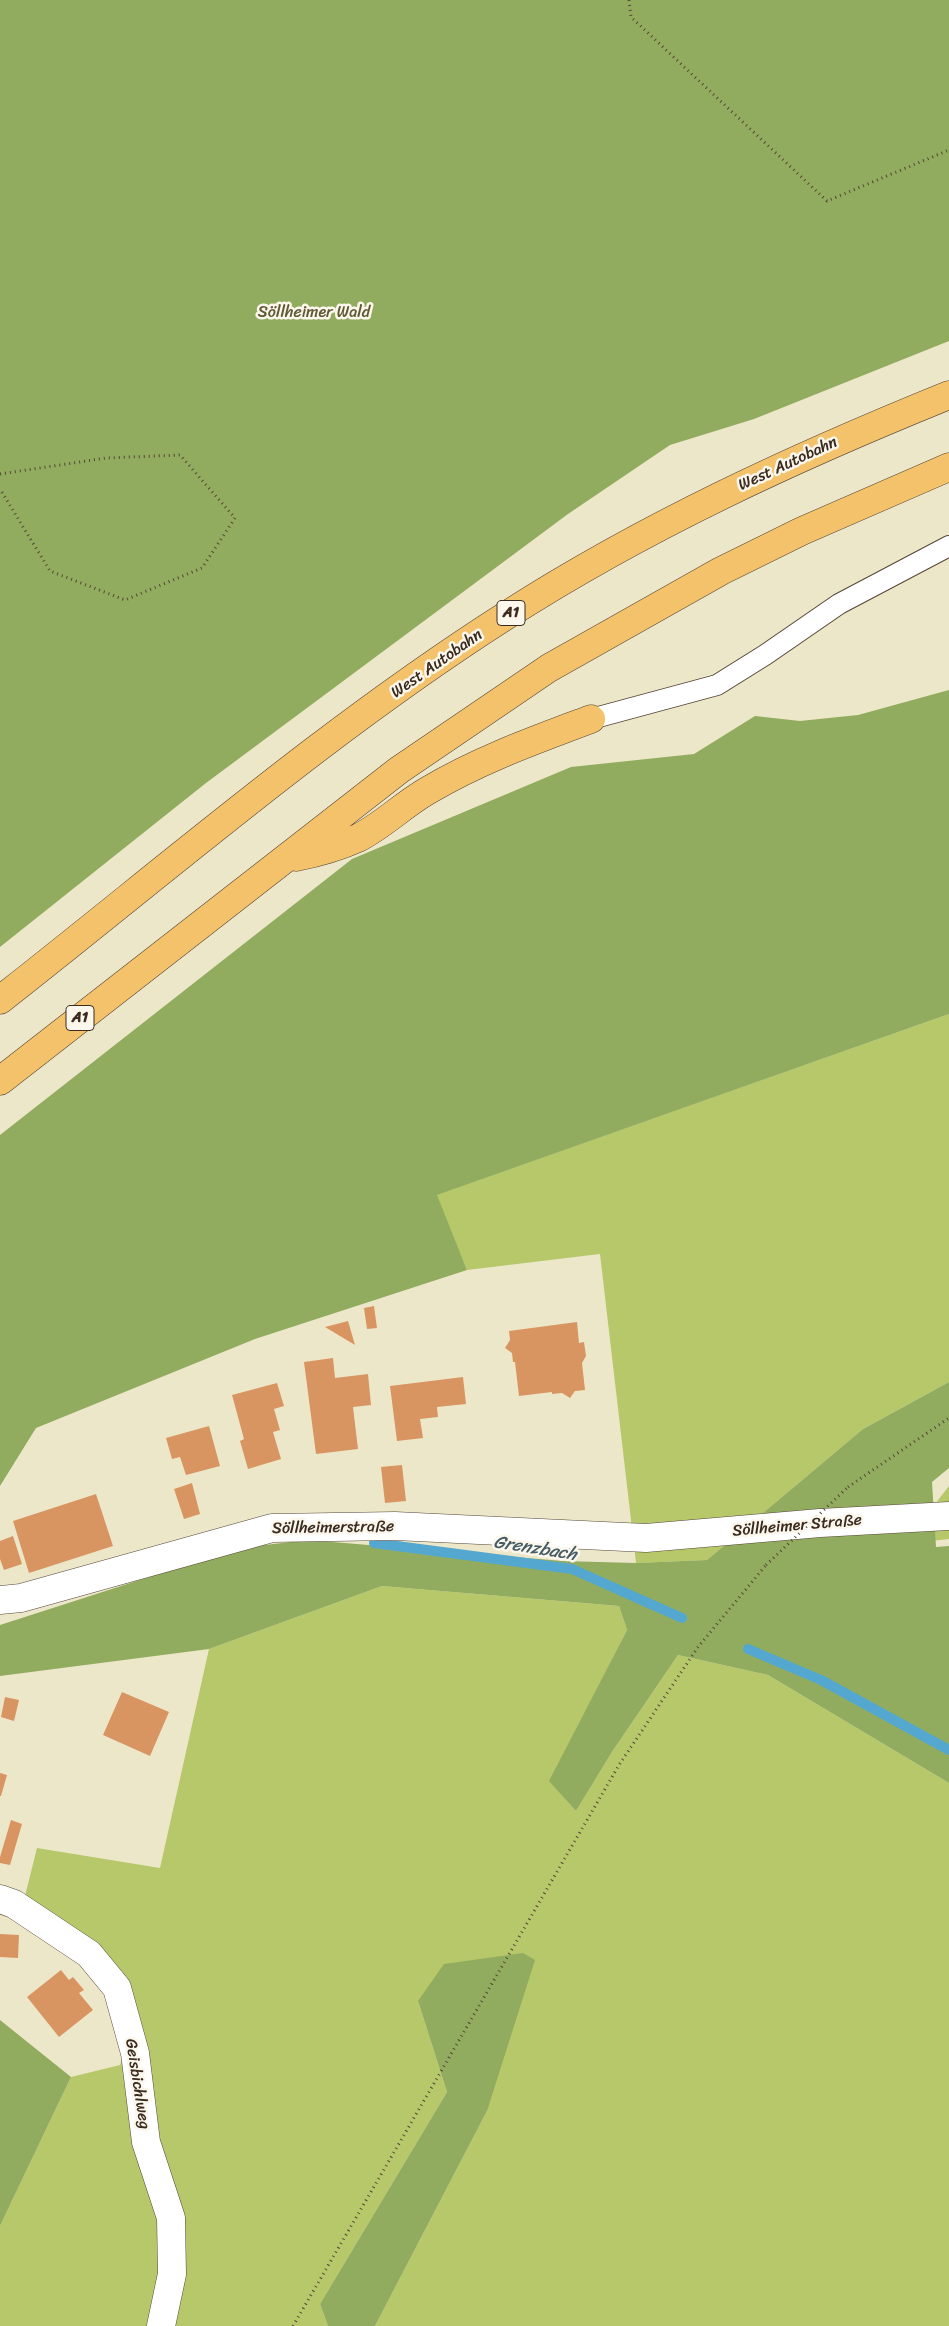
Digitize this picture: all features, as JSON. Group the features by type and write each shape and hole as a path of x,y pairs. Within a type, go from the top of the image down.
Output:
{"highway":[{"name":"West Autobahn","path":"0,1000 346,728 507,615 587,566 752,479 830,444 949,395"},
{"name":"A1","path":"0,1081 399,770 550,668 721,570 802,530 949,467"},
{"path":"287,858 323,852 358,837 427,791 474,766 519,746 591,719"}],"street":[{"name":"Söllheimer Straße","path":"646,1538 820,1523 949,1516"},
{"name":"Söllheimerstraße","path":"0,1600 21,1598 272,1528 395,1526 646,1538"},
{"name":"Geisbichlweg","path":"0,1899 14,1904 89,1954 117,1988 135,2053 146,2142 170,2218 172,2274 162,2326"}],"lane":[{"path":"591,719 717,685 765,656 839,604 949,546"}],"path":[{"path":"629,0 631,16 827,201 949,150"},
{"path":"0,474 106,458 180,455 235,518 202,568 126,600 50,572 0,489"},
{"path":"293,2326 618,1765 698,1648 766,1565 848,1487 949,1418"}],"green space":[{"name":"Söllheimer Wald","path":"0,0 949,0 949,341 754,419 670,445 568,514 206,783 0,947"},
{"path":"949,690 949,1014 437,1195 467,1270 255,1339 36,1428 0,1486 0,1135 352,859 571,767 694,754 755,716 800,721 858,715"},
{"path":"949,1014 949,1382 863,1429 707,1560 636,1563 600,1254 467,1270 436,1195"},
{"path":"949,1382 949,1468 932,1482 936,1547 949,1546 949,1783 768,1675 678,1655 612,1752 576,1811 549,1781 627,1630 619,1606 382,1586 209,1649 0,1676 0,1625 239,1548 308,1540 563,1561 636,1563 707,1560 863,1429"},
{"path":"949,1486 949,1539 904,1544"},
{"path":"382,1586 619,1606 627,1630 550,1781 576,1811 612,1752 678,1655 768,1675 949,1783 949,2326 375,2326 487,2111 418,2001 447,2092 320,2304 328,2326 0,2326 0,2226 71,2077 120,2065 138,2023 25,1896 37,1848 160,1868 209,1649"},
{"path":"523,1953 535,1960 487,2111 375,2326 328,2326 320,2304 447,2092 418,2001 444,1964"},
{"path":"0,2020 71,2077 0,2226"}],"building":[{"path":"374,1306 377,1328 367,1329 364,1308"},
{"path":"348,1321 355,1345 325,1327"},
{"path":"577,1322 579,1343 584,1342 586,1356 582,1363 585,1390 575,1391 570,1398 562,1393 552,1394 552,1392 519,1396 515,1362 513,1362 512,1353 505,1348 510,1340 509,1331"},
{"path":"333,1358 335,1378 368,1374 371,1405 353,1407 358,1449 316,1454 304,1362"},
{"path":"463,1377 466,1404 437,1407 438,1417 420,1419 423,1438 397,1441 390,1386"},
{"path":"277,1383 284,1406 274,1409 280,1430 273,1432 281,1459 248,1469 240,1441 244,1439 232,1395"},
{"path":"209,1426 220,1466 186,1475 180,1457 172,1459 166,1438"},
{"path":"402,1465 406,1501 385,1503 381,1467"},
{"path":"192,1483 200,1514 184,1519 174,1489"},
{"path":"96,1494 113,1546 29,1573 13,1521"},
{"path":"13,1536 22,1564 4,1570 0,1559 0,1541"},
{"path":"122,1692 169,1712 150,1756 103,1735"},
{"path":"5,1697 19,1700 14,1721 1,1717"},
{"path":"0,1773 7,1775 1,1796 0,1796"},
{"path":"11,1820 22,1824 10,1865 0,1863 0,1857"},
{"path":"0,1934 19,1935 18,1958 0,1957"},
{"path":"61,1970 69,1980 73,1977 84,1990 79,1993 93,2010 59,2037 27,1997"}],"waterway":[{"name":"Grenzbach","path":"374,1543 572,1569 682,1618"},
{"name":"Grenzbach","path":"748,1649 821,1680 949,1750"}]}
